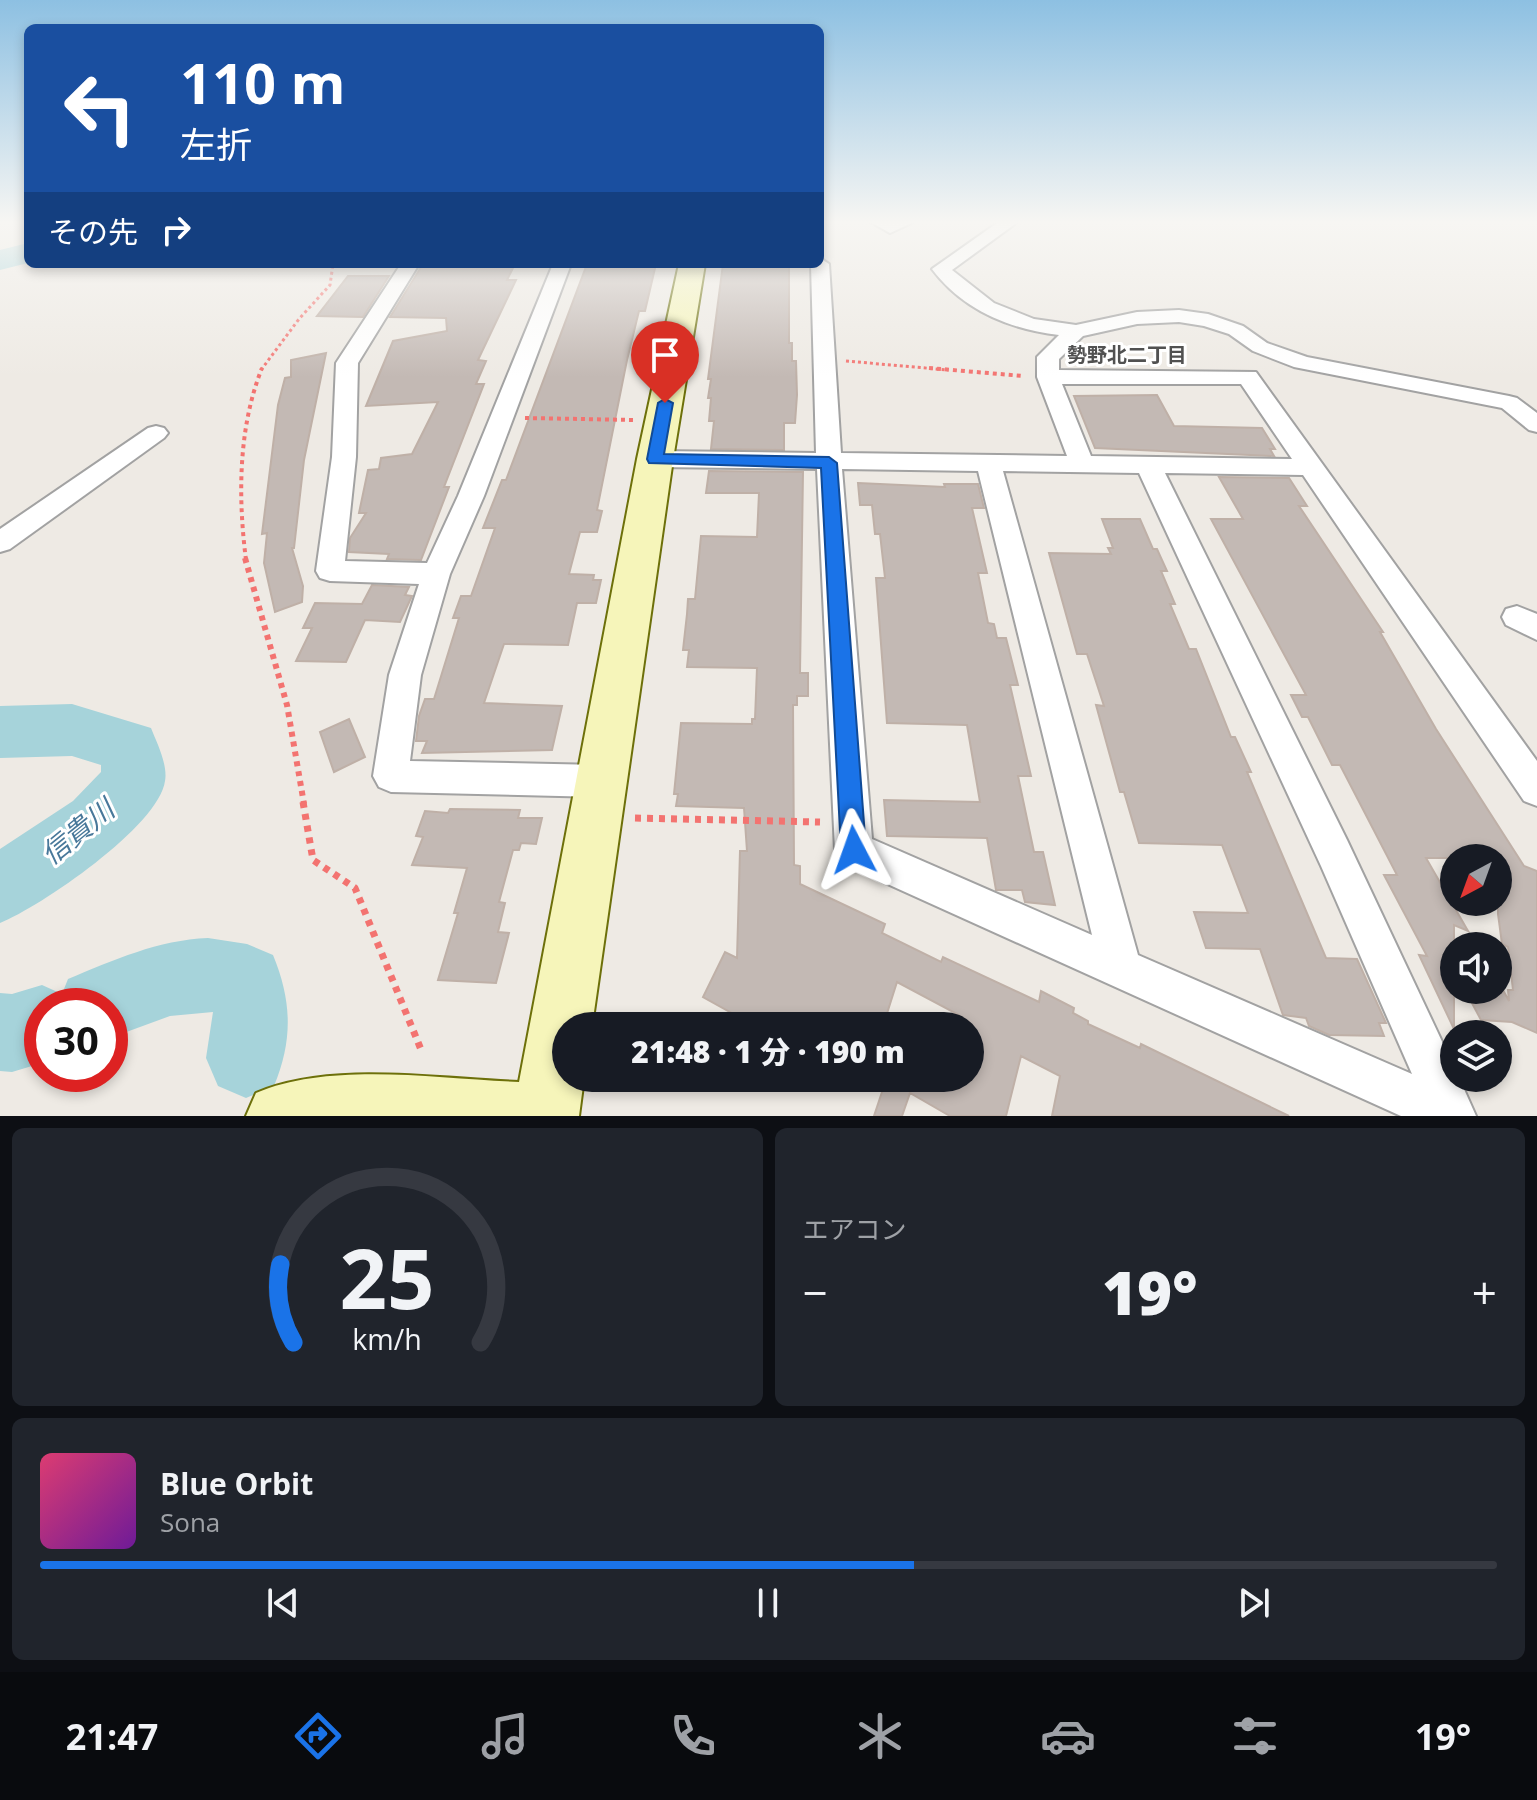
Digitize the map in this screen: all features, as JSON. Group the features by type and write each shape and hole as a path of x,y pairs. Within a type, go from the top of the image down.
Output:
{"street":[{"path":"404,273 347,363 344,457 330,571 436,574"},
{"path":"558,273 436,574 405,675 391,776 613,800"},
{"path":"546,1116 613,800 651,439 690,273"},
{"path":"820,273 829,463 854,850 1453,1116"},
{"path":"945,273 986,310 1022,324 1076,331 1137,318 1179,316 1208,320 1236,330 1260,347 1302,362 1509,403 1537,425"},
{"path":"1076,331 1048,357 1048,377 1082,464"},
{"path":"1048,377 1248,377 1308,467 1537,790"},
{"path":"0,542 156,433"},
{"path":"651,439 829,463 1308,467"},
{"path":"989,465 1121,968"},
{"path":"1149,467 1334,853 1453,1116"},
{"path":"279,1116 331,1107 540,1116"}],"path":[{"path":"334,273 330,285 299,319 261,370 244,439 240,517 246,564 287,705 313,860 355,888 422,1052"},
{"path":"824,360 896,364 964,374 1048,377"},
{"path":"502,418 651,439"},
{"path":"613,800 851,823"}],"building":[{"path":"417,273 510,273 507,280 516,280 478,360 486,361 476,384 484,384 444,487 449,487 421,560 387,559 389,554 349,552 350,538 366,513 359,513 368,470 379,469 381,458 412,454 438,402 366,406 393,341 447,331 446,318 390,317"},
{"path":"584,273 654,273 645,311 639,311 627,360 597,510 602,511 597,532 580,532 569,574 594,575 593,580 601,580 596,603 577,603 568,645 504,644 484,703 562,706 552,750 422,753 427,741 416,741 419,716 425,699 434,699 459,618 453,618 461,596 471,596 495,528 483,528 502,480 506,480"},
{"path":"722,273 789,273 789,343 792,343 792,361 796,361 797,395 795,423 784,423 784,450 711,449 714,421 709,421 711,379 708,379"},
{"path":"348,276 389,276 363,317 317,316"},
{"path":"326,353 304,460 292,548 303,586 302,602 275,612 264,563 267,533 262,534 278,405 285,378 291,377 291,360"},
{"path":"1157,395 1174,426 1262,428 1275,449 1270,449 1274,456 1095,448 1074,396"},
{"path":"709,471 803,472 800,673 808,673 808,696 797,696 797,705 793,705 794,865 800,866 800,884 885,924 882,933 941,962 943,957 1039,1002 1041,991 1074,1008 1073,1013 1088,1021 1088,1024 1140,1048 1141,1044 1289,1116 1052,1116 1060,1076 1021,1056 1006,1116 950,1116 910,1093 902,1116 874,1116 882,1092 984,1092 984,1012 953,1012 897,982 887,1012 730,1012 703,997 725,952 737,958 740,851 747,851 744,808 676,806 678,794 674,794 681,723 752,724 752,719 755,719 757,668 687,667 689,650 683,650 688,599 695,599 701,536 757,537 759,493 706,493"},
{"path":"1219,477 1289,478 1307,506 1299,506 1383,632 1380,632 1436,729 1510,844 1440,844 1440,858 1426,858 1440,882 1440,916 1459,916 1468,931 1454,925 1454,932 1440,932 1440,999 1419,955 1427,956 1384,875 1397,875 1340,765 1332,765 1308,717 1302,717 1291,695 1306,695 1211,519 1243,519"},
{"path":"858,483 945,487 944,484 978,484 984,508 972,508 987,573 978,573 988,623 994,624 997,638 1006,638 1018,685 1010,685 1031,776 1018,776 1034,852 1043,852 1055,905 1025,902 1022,890 996,890 987,838 887,836 884,800 980,802 967,725 887,723 876,578 885,578 880,534 875,534 872,505 860,505"},
{"path":"1102,519 1140,519 1153,549 1157,549 1167,571 1161,571 1175,604 1170,604 1189,649 1196,649 1231,737 1235,737 1251,772 1247,772 1326,958 1357,959 1386,1023 1379,1023 1384,1036 1329,1035 1309,1026 1306,1018 1283,1015 1260,949 1206,948 1194,912 1248,913 1222,845 1139,843 1124,792 1120,792 1096,705 1104,706 1087,654 1077,654 1049,553 1111,554 1108,548 1113,548"},
{"path":"372,585 409,587 405,595 412,596 400,622 365,620 346,662 296,661 312,628 303,628 315,603 362,604"},
{"path":"349,719 365,757 334,772 320,732"},
{"path":"450,809 520,810 518,818 542,818 536,844 521,843 519,850 513,850 499,902 505,903 498,932 509,933 496,983 438,980 458,913 454,913 467,868 412,865 423,837 416,836 425,811 448,813"},
{"path":"1512,847 1524,866 1537,871 1537,1033 1512,1020 1481,1020 1472,1004 1512,1004 1512,932 1500,932 1498,916 1512,916"},
{"path":"1442,1004 1454,1004 1454,1020 1450,1020"}],"waterway":[{"name":"信貴川","path":"0,732 72,730 129,747 134,781 96,823 0,889"},
{"name":"信貴川","path":"128,992 188,976 227,976 247,981 252,1019 246,1058"},
{"name":"信貴川","path":"0,1032 24,1029"}],"district":[{"name":"勢野北二丁目","path":"1127,354"}],"route":[{"path":"665,403 655,459 829,463 854,850"}]}
